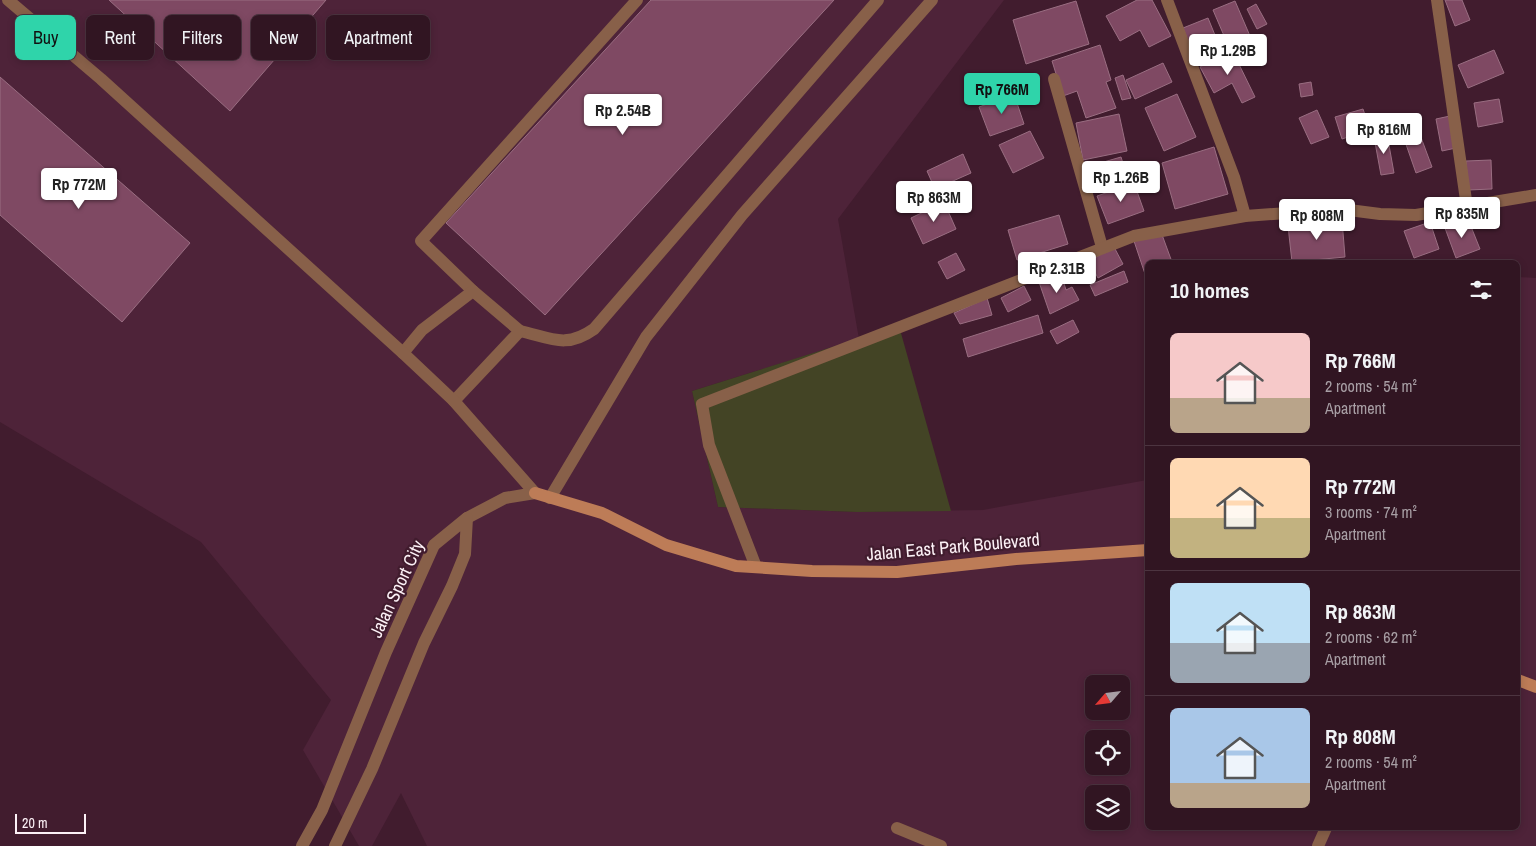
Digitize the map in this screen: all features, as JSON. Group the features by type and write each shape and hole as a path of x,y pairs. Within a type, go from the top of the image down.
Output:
{"main road":[{"name":"Jalan East Park Boulevard","path":"535,493 602,513 666,545 736,566 812,571 898,572 1016,559 1145,550"},
{"path":"1520,681 1536,686"}],"street":[{"path":"8,0 102,79 403,353 454,401 535,493"},
{"path":"637,0 421,242 520,331 568,342 580,339 594,329 878,0"},
{"path":"550,498 646,337 742,215 932,0"},
{"path":"1167,0 1234,177 1245,216"},
{"path":"1437,0 1466,207"},
{"path":"1054,80 1102,247"},
{"path":"756,567 709,445 702,404 1027,279 1102,247 1149,233 1245,216 1341,209 1380,214 1416,215 1531,195"},
{"path":"403,353 422,330 473,290"},
{"path":"454,401 520,331"},
{"name":"Jalan Sport City","path":"302,846 322,810 379,670 434,545 466,518 505,498 535,493"},
{"path":"335,846 372,770 424,643 465,554 466,518"},
{"path":"897,828 941,846"},
{"path":"1318,846 1325,830"}],"shaded area":[{"path":"0,0 1004,0 838,219 859,339 692,391 718,507 857,512 983,510 1145,480 1145,830 1520,830 1520,277 1536,278 1536,846 427,846 401,793 372,846 359,846 303,750 331,700 201,542 0,422"}],"green space":[{"path":"899,326 951,511 857,512 718,507 692,391"}],"building":[{"path":"109,0 326,0 313,15 251,15 251,60 274,60 230,111 174,60 241,60 241,15 164,15 164,50 154,41 154,15 125,15"},
{"path":"651,0 834,0 545,315 446,223"},
{"path":"1137,0 1152,0 1171,36 1149,47 1140,30 1120,41 1106,16"},
{"path":"1445,0 1462,0 1470,20 1455,26"},
{"path":"1076,1 1089,44 1026,64 1013,20"},
{"path":"1235,1 1250,36 1228,45 1213,10"},
{"path":"1256,4 1267,24 1257,29 1247,9"},
{"path":"1208,18 1221,50 1195,61 1183,28"},
{"path":"1100,45 1111,80 1106,82 1116,108 1086,118 1077,91 1063,96 1052,61"},
{"path":"1232,50 1255,97 1242,103 1232,83 1214,93 1200,67"},
{"path":"1494,50 1504,73 1468,88 1458,65"},
{"path":"1163,63 1172,82 1135,99 1126,80"},
{"path":"1123,75 1131,98 1122,100 1115,78"},
{"path":"0,77 190,243 122,322 0,215"},
{"path":"1311,82 1313,95 1301,97 1299,84"},
{"path":"1014,94 1024,124 990,136 979,107"},
{"path":"1177,94 1196,137 1164,151 1145,108"},
{"path":"1499,99 1503,122 1478,127 1474,103"},
{"path":"1363,109 1370,130 1342,139 1335,117"},
{"path":"1317,110 1329,137 1311,144 1299,118"},
{"path":"1119,114 1127,151 1083,160 1076,123"},
{"path":"1450,116 1456,148 1442,151 1436,119"},
{"path":"1416,124 1432,167 1416,173 1401,130"},
{"path":"1030,131 1044,158 1013,173 999,145"},
{"path":"1387,134 1394,173 1381,175 1374,137"},
{"path":"1214,147 1228,194 1175,209 1162,163"},
{"path":"963,154 971,173 935,189 927,171"},
{"path":"1121,157 1126,173 1088,185 1083,168"},
{"path":"1491,160 1492,189 1468,190 1466,161"},
{"path":"1134,183 1144,211 1108,224 1097,196"},
{"path":"944,202 956,229 923,244 911,218"},
{"path":"1059,215 1068,244 1017,260 1008,230"},
{"path":"1468,219 1480,249 1456,258 1445,228"},
{"path":"1342,220 1345,257 1292,260 1288,226"},
{"path":"1430,222 1439,249 1414,258 1404,231"},
{"path":"1161,232 1171,260 1145,260 1145,274 1134,241"},
{"path":"1114,247 1123,264 1098,278 1089,261"},
{"path":"956,253 965,270 947,279 938,262"},
{"path":"1124,271 1128,282 1095,296 1090,285"},
{"path":"1062,277 1066,290 1072,287 1079,300 1050,314 1039,282"},
{"path":"1024,286 1031,300 1008,312 1001,298"},
{"path":"987,298 992,315 960,324 954,313"},
{"path":"1038,315 1043,333 968,357 963,339"},
{"path":"1073,320 1079,332 1057,344 1050,331"}]}
